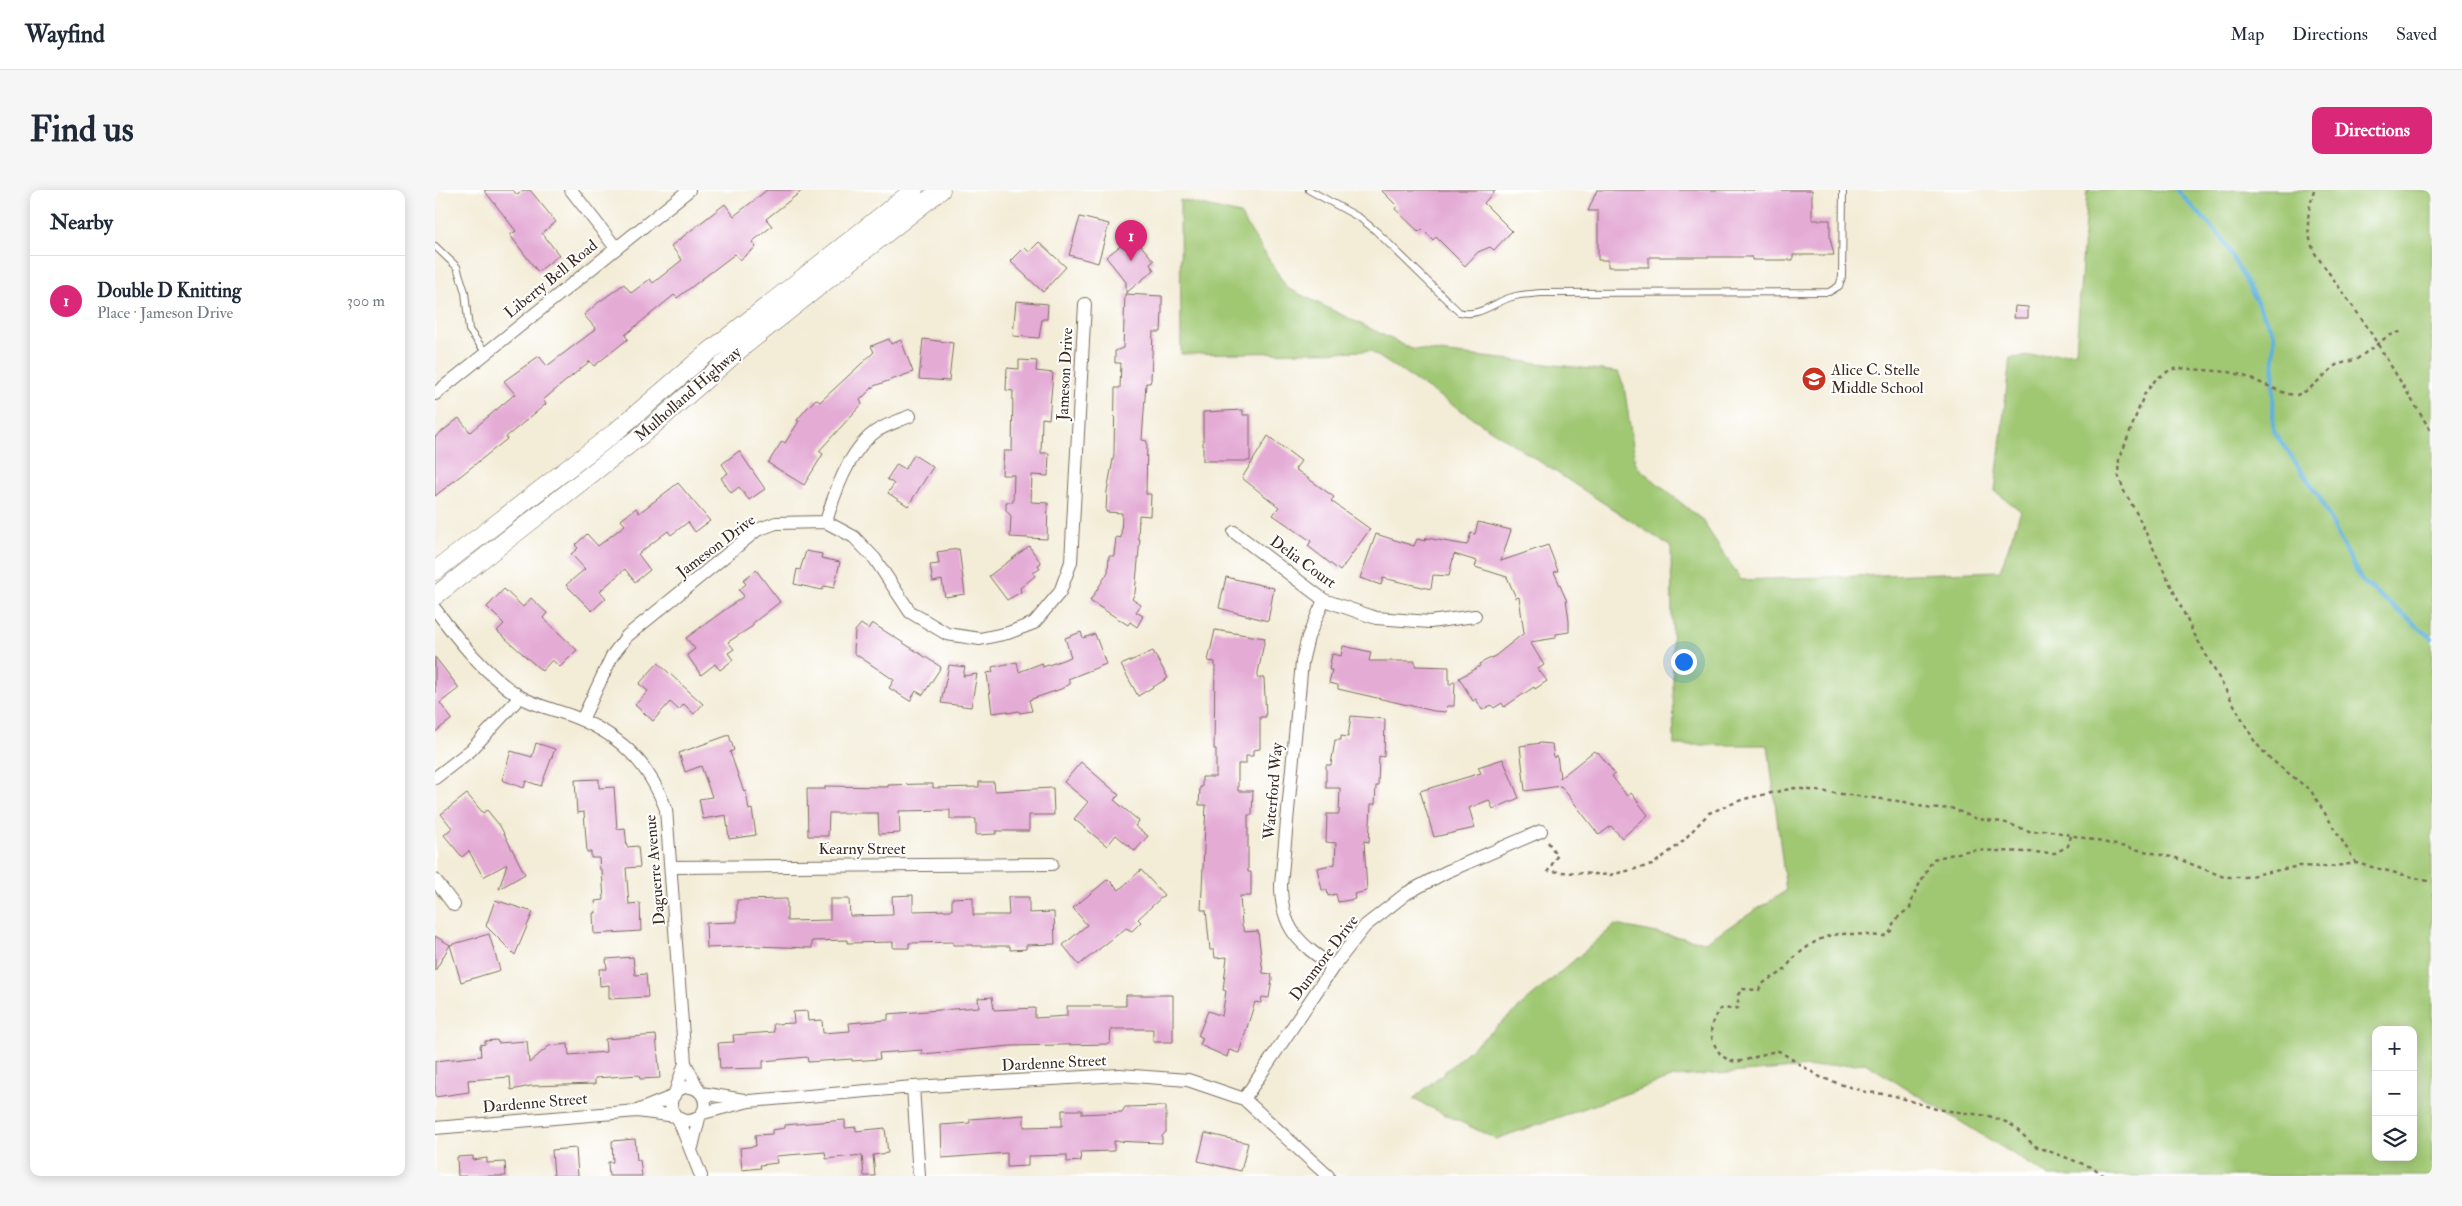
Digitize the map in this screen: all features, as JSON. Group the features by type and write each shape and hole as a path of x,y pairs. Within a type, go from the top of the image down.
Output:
{"main road":[{"name":"Mulholland Highway","path":"435,571 614,433 705,355 914,190"},
{"name":"Mulholland Highway","path":"435,596 649,430 745,345 941,190"}],"street":[{"path":"571,190 615,248"},
{"name":"Liberty Bell Road","path":"435,394 689,190"},
{"name":"Jameson Drive","path":"581,720 612,656 627,636 757,530 776,523 826,522 855,537 875,558 910,612 947,634 980,639 1008,633 1034,622 1060,592 1071,562 1085,304"},
{"path":"826,522 837,486 854,456 874,432 910,416"},
{"name":"Delia Court","path":"1234,532 1324,600 1376,618 1430,622 1475,616"},
{"name":"Waterford Way","path":"1324,600 1308,637 1301,662 1281,885 1281,907 1290,930 1309,950 1333,967"},
{"name":"Daguerre Avenue","path":"435,609 482,666 520,697 581,720 632,751 657,785 667,809 685,1063 674,1095"},
{"path":"435,778 471,750 520,697"},
{"name":"Dunmore Drive","path":"1244,1099 1333,967 1365,926 1407,893 1446,872 1541,831"},
{"name":"Kearny Street","path":"672,867 1052,864"},
{"path":"435,880 454,905"},
{"name":"Daguerre Avenue","path":"685,1063 700,1092"},
{"name":"Dardenne Street","path":"701,1116 749,1101 913,1087 1120,1075 1188,1080 1244,1099 1328,1176"},
{"path":"692,1147 705,1102 700,1092 684,1087 674,1095 671,1104 692,1147 701,1176"},
{"path":"913,1087 919,1176"},
{"name":"Dardenne Street","path":"700,1092 749,1101"},
{"name":"Dardenne Street","path":"637,1111 674,1095"},
{"name":"Dardenne Street","path":"435,1128 637,1111 677,1117"},
{"path":"677,1117 688,1121 701,1116"}],"lane":[{"path":"1309,190 1360,218 1375,230 1459,312 1467,314 1475,314 1512,297 1541,293 1829,292 1839,286 1842,278 1843,190"},
{"path":"435,246 457,267 465,292 469,330 485,353"}],"path":[{"path":"2314,190 2307,217 2309,239 2314,252 2366,325 2432,432"},
{"path":"2356,863 2311,791 2268,757 2255,742 2192,630 2137,514 2124,491 2118,474 2119,460 2144,395 2156,379 2169,370 2178,368 2229,372 2243,375 2287,394 2297,395 2308,390 2336,365 2357,359 2388,336 2403,331"},
{"path":"1541,831 1557,856 1548,871 1610,875 1652,865 1681,843 1709,813 1744,799 1794,788 1905,802 1931,809 1951,808 1977,819 2003,822 2032,832 2047,830 2066,833 2071,836 2168,856 2224,877 2245,877 2299,866 2329,867 2356,863 2432,882"},
{"path":"2071,836 2068,846 2055,853 1971,850 1933,859 1914,894 1911,908 1899,916 1892,925 1891,931 1884,936 1834,934 1820,937 1793,959 1783,971 1760,985 1759,990 1742,989 1737,995 1738,1008 1720,1009 1711,1020 1711,1033 1715,1044 1725,1057 1741,1062 1779,1051 1820,1077 1843,1085 1866,1092 1892,1095 1936,1109 1989,1116 2013,1126 2035,1146 2094,1168 2104,1176 2108,1176"}],"green space":[{"path":"2087,190 2432,190 2432,1176 2049,1176 1865,1063 1674,1077 1496,1139 1413,1099 1615,925 1705,942 1786,891 1768,745 1674,745 1671,547 1370,351 1181,354 1180,200 1240,214 1287,288 1412,349 1618,372 1624,386 1636,466 1702,520 1741,580 2000,571 2021,511 1995,491 2010,358 2076,352"}],"building":[{"path":"484,190 513,190 517,195 524,190 530,190 556,222 542,233 559,255 538,272 510,235 516,231"},
{"path":"767,190 803,190 766,219 772,226 752,242 756,247 740,260 735,254 677,298 674,295 625,335 628,339 594,366 590,361 543,400 546,404 506,437 507,439 435,496 435,437 459,418 470,432 515,394 504,381 539,356 547,366 596,329 584,315 599,302 624,284 631,293 650,279 653,283 682,260 671,246 725,204 734,216"},
{"path":"1381,190 1496,190 1484,203 1512,231 1494,250 1490,247 1478,252 1465,266 1436,237 1433,240 1422,229 1419,232 1395,209 1397,206"},
{"path":"1597,190 1812,190 1812,220 1830,220 1830,238 1834,255 1793,255 1793,260 1752,260 1752,257 1649,257 1649,267 1608,267 1608,260 1598,260 1598,211 1588,211"},
{"path":"1080,217 1109,224 1098,263 1069,255"},
{"path":"1133,236 1154,261 1150,264 1154,270 1126,293 1126,282 1106,257"},
{"path":"1039,242 1066,267 1043,292 1010,261 1024,247 1029,252"},
{"path":"1125,294 1162,296 1161,332 1153,332 1151,380 1150,383 1146,383 1142,440 1147,441 1146,494 1151,494 1150,516 1139,515 1138,539 1140,539 1135,593 1132,599 1141,605 1136,612 1143,616 1137,627 1130,622 1128,625 1090,601 1108,572 1109,556 1114,556 1116,537 1121,538 1122,513 1106,512 1107,491 1114,454 1115,388 1120,388 1121,363 1115,363 1115,351 1123,348"},
{"path":"1016,301 1048,304 1047,319 1042,319 1039,338 1013,336"},
{"path":"2015,306 2028,307 2028,318 2014,318"},
{"path":"889,339 891,344 901,340 913,372 874,386 860,400 862,404 819,451 823,454 804,485 768,463 782,441 785,443 799,421 797,420 807,408 816,399 820,402 874,352 871,346"},
{"path":"923,339 953,343 949,381 919,379"},
{"path":"1019,360 1037,361 1036,371 1053,373 1049,419 1042,418 1041,453 1049,453 1048,476 1032,475 1031,502 1048,503 1047,539 1010,537 1011,516 1006,510 1006,502 1013,502 1014,475 1002,475 1004,451 1012,451 1013,391 1006,390 1007,368 1019,369"},
{"path":"1243,410 1243,415 1250,415 1250,461 1203,461 1203,412"},
{"path":"1268,436 1301,461 1295,469 1334,497 1331,501 1370,529 1340,571 1308,546 1311,541 1273,515 1279,507 1242,478"},
{"path":"739,451 765,489 749,500 739,487 731,493 721,478 728,473 722,464"},
{"path":"914,455 933,467 908,506 888,493 894,484 887,479 897,464 905,469"},
{"path":"678,483 710,521 695,532 688,522 671,535 668,531 638,554 650,570 635,582 625,569 600,591 606,598 592,611 566,585 585,569 571,554 578,548 575,545 587,534 598,546 625,525 621,520 636,508 639,513"},
{"path":"1478,522 1511,530 1501,561 1548,545 1558,571 1554,572 1566,599 1569,621 1569,632 1556,634 1556,638 1530,642 1544,665 1538,669 1547,681 1535,689 1534,687 1504,707 1502,703 1494,708 1491,705 1482,710 1476,699 1473,701 1459,678 1480,666 1479,664 1495,656 1524,633 1519,597 1516,598 1507,577 1475,567 1477,561 1454,554 1449,576 1433,575 1431,589 1383,578 1381,585 1360,578 1376,534 1414,546 1417,539 1425,541 1426,538 1467,545 1471,533 1475,534"},
{"path":"1029,546 1041,563 1038,565 1040,569 1033,573 1035,576 1020,588 1021,592 1007,600 989,576"},
{"path":"959,549 965,594 945,597 942,580 933,582 930,565 939,564 937,552"},
{"path":"806,551 822,554 821,558 840,562 834,588 824,586 822,590 794,584 797,569 800,570"},
{"path":"756,570 780,602 753,623 753,626 728,642 734,649 728,653 733,660 720,670 715,664 701,675 687,655 695,649 686,638 744,596 739,590 746,584 743,580"},
{"path":"1226,577 1274,588 1268,621 1219,608"},
{"path":"504,589 523,607 531,598 547,613 543,618 577,650 560,667 552,660 542,671 497,631 504,624 487,607"},
{"path":"872,623 941,667 923,695 916,691 910,701 889,688 894,680 854,653 855,631 861,624 868,629"},
{"path":"1215,630 1265,638 1257,678 1264,678 1266,717 1260,717 1260,749 1253,750 1253,756 1246,756 1246,764 1238,764 1238,791 1253,791 1252,815 1248,815 1248,872 1251,872 1251,896 1240,896 1242,925 1245,932 1258,931 1263,973 1271,974 1272,979 1269,998 1262,997 1261,1003 1255,1002 1239,1053 1229,1050 1227,1057 1200,1045 1203,1038 1198,1036 1208,1011 1222,1016 1226,991 1223,990 1227,957 1215,958 1214,950 1210,950 1206,910 1201,910 1206,805 1199,805 1200,787 1202,787 1202,777 1216,777 1216,749 1214,749 1215,662 1208,661"},
{"path":"1081,632 1083,638 1095,634 1106,664 1068,679 1070,684 1061,689 1029,700 1032,711 992,713 987,673 993,672 992,667 1017,662 1019,672 1042,663 1043,667 1071,657 1065,638"},
{"path":"1343,646 1371,652 1369,661 1415,661 1415,666 1449,667 1449,685 1455,681 1454,706 1447,706 1446,712 1434,711 1338,689 1338,685 1329,683 1332,670 1329,670 1332,654 1341,656"},
{"path":"1153,651 1168,678 1138,696 1121,665"},
{"path":"435,657 459,688 440,703 452,719 435,732"},
{"path":"658,663 703,704 694,714 684,704 679,710 670,702 653,721 635,705 648,691 639,684"},
{"path":"949,665 965,667 963,676 977,674 971,707 941,703"},
{"path":"1351,716 1385,719 1384,757 1379,756 1378,786 1376,786 1375,804 1371,804 1369,842 1364,841 1367,891 1354,894 1355,899 1338,902 1336,894 1328,896 1327,890 1322,890 1317,868 1335,864 1336,843 1326,842 1327,814 1339,814 1340,788 1326,788 1326,765 1331,765 1335,740 1341,740 1341,736 1348,737"},
{"path":"729,735 734,750 730,752 744,792 746,791 749,810 752,809 756,835 729,839 726,815 703,819 699,799 712,797 701,766 685,772 679,753"},
{"path":"536,743 555,749 541,786 526,781 524,788 502,780 511,751 532,757"},
{"path":"1541,743 1552,744 1554,758 1557,755 1560,778 1594,751 1598,752 1615,774 1612,776 1627,796 1631,793 1648,815 1622,838 1611,826 1599,835 1561,786 1525,791 1520,746"},
{"path":"1503,759 1519,798 1493,809 1489,800 1469,808 1475,828 1434,837 1420,791 1481,773 1478,767"},
{"path":"1081,762 1119,795 1114,800 1139,821 1135,826 1148,836 1135,851 1116,835 1107,846 1074,819 1088,802 1064,782"},
{"path":"599,779 599,788 614,787 617,829 625,828 627,847 638,846 640,867 626,868 629,904 640,903 641,931 594,934 593,913 596,913 595,901 604,900 602,870 600,870 599,858 591,858 591,852 587,852 584,812 577,813 575,780"},
{"path":"979,782 994,782 995,791 1053,788 1054,815 1029,815 1029,831 996,831 996,834 976,835 976,819 950,819 950,810 899,811 900,833 879,834 878,813 829,813 828,836 808,836 807,789 825,789 825,786 888,787 888,785 923,784 933,784 933,788 979,787"},
{"path":"467,794 483,813 487,810 500,826 525,874 499,889 507,864 483,877 469,851 462,857 444,835 452,828 441,814"},
{"path":"1141,870 1164,895 1138,919 1141,922 1132,931 1126,928 1079,965 1063,945 1087,925 1073,908 1108,879 1119,890"},
{"path":"913,895 913,911 952,910 952,898 973,897 973,915 1009,915 1008,897 1029,897 1029,913 1054,912 1055,944 1026,945 1026,949 1010,950 1010,946 953,945 953,942 909,943 909,948 893,948 893,942 847,943 847,940 812,941 812,948 755,946 707,948 706,923 737,922 737,900 787,899 787,921 830,920 830,899 849,899 850,916 893,915 892,896"},
{"path":"495,900 533,912 515,955 486,926"},
{"path":"489,934 500,970 461,982 450,945"},
{"path":"435,936 450,945 435,971"},
{"path":"633,957 635,975 646,974 648,997 609,999 609,985 600,986 599,969 607,969 606,959"},
{"path":"1126,995 1173,995 1173,1042 1153,1042 1153,1029 1111,1029 1110,1044 1011,1046 922,1054 922,1050 879,1053 880,1059 852,1061 852,1059 808,1062 807,1057 763,1061 763,1068 720,1069 718,1043 734,1042 733,1035 774,1032 773,1024 794,1023 793,1012 807,1011 808,1021 822,1020 823,1033 850,1031 849,1023 888,1020 888,1014 979,1007 978,998 992,997 994,1010 1035,1008 1035,1018 1067,1016 1067,1006 1126,1006"},
{"path":"656,1035 660,1078 640,1079 639,1075 595,1078 595,1084 531,1086 511,1090 510,1077 468,1080 469,1092 435,1097 435,1061 481,1056 480,1045 485,1044 485,1041 497,1040 498,1043 527,1041 529,1063 549,1046 568,1044 569,1055 606,1052 605,1039"},
{"path":"1166,1106 1166,1132 1162,1136 1162,1143 1114,1141 1114,1151 1080,1152 1081,1161 1067,1162 1067,1155 1028,1156 1028,1166 1007,1167 1007,1153 942,1158 941,1125 970,1123 970,1119 1024,1115 1024,1127 1062,1126 1062,1110 1082,1110 1082,1114 1122,1112 1125,1107"},
{"path":"845,1120 845,1128 856,1127 856,1131 885,1128 888,1153 873,1155 875,1176 864,1176 862,1155 826,1159 825,1152 776,1156 777,1163 760,1165 761,1168 742,1170 740,1148 756,1146 755,1135 772,1134 772,1130 785,1128 785,1125"},
{"path":"1205,1133 1248,1143 1241,1171 1198,1161"},
{"path":"635,1139 637,1160 640,1160 642,1176 609,1176 608,1162 613,1162 612,1141"},
{"path":"576,1148 578,1176 554,1176 552,1150"},
{"path":"473,1156 473,1160 487,1158 487,1163 505,1162 506,1176 458,1176 457,1157"}],"waterway":[{"path":"2177,190 2222,238 2274,334 2273,430 2318,495 2361,580 2432,638"}],"place":[{"name":"Double D Knitting","path":"1131,261"},
{"name":"Alice C. Stelle Middle School","path":"1814,379"}]}
